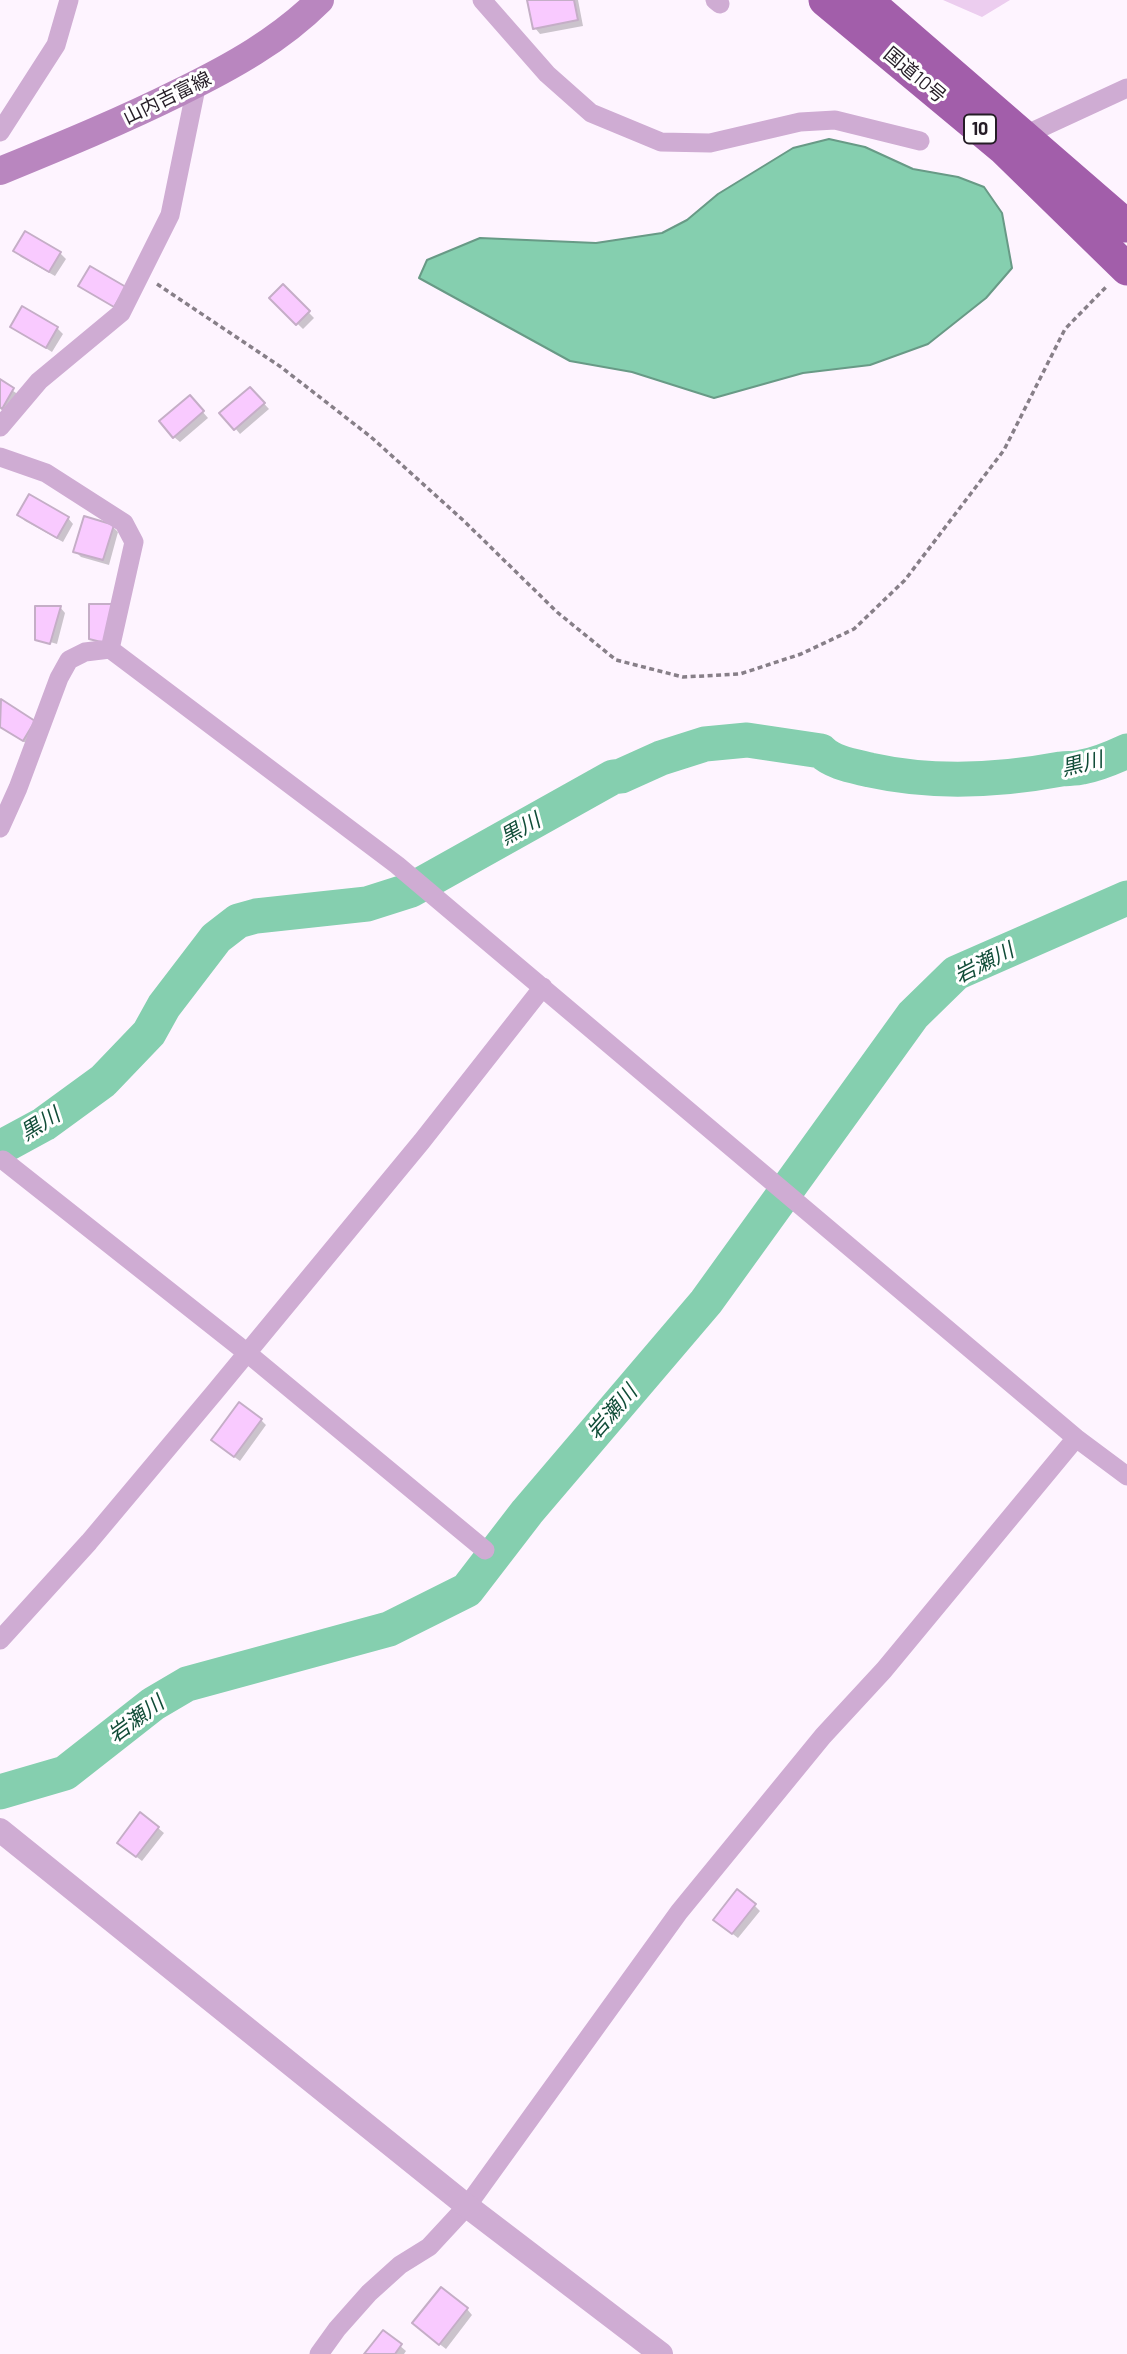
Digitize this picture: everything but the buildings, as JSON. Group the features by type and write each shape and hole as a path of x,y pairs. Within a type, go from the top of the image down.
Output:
{"highway":[{"name":"国道10号","path":"825,0 1003,148 1126,268"},
{"name":"国道10号","path":"866,0 1127,226"}],"main road":[{"name":"山内吉富線","path":"0,171 134,115 197,83 260,49 320,0"}],"street":[{"path":"0,132 56,45 69,0"},
{"path":"482,0 547,74 591,113 661,142 710,143 800,122 835,120 919,141"},
{"path":"0,427 38,381 121,313 170,215 197,83"},
{"path":"1023,136 1127,88"},
{"path":"0,457 46,473 124,523 134,542 110,649"},
{"path":"0,828 9,786 69,660 85,652 110,649 397,865 1076,1438 1127,1476"},
{"path":"0,1640 89,1542 422,1141 543,987"},
{"path":"3,1160 246,1352 485,1550"},
{"path":"319,2354 369,2293 400,2265 429,2246 467,2206 679,1912 822,1736 884,1670 1076,1438"},
{"path":"0,1830 467,2206 661,2354"}],"path":[{"path":"141,273 281,368 371,437 464,521 557,612 616,660 683,677 740,674 802,654 854,629 905,580 1004,450 1065,329 1126,268"}],"shaded area":[{"path":"943,0 1010,0 982,17"},
{"path":"829,139 865,147 913,169 958,177 984,187 1002,213 1012,268 986,298 928,344 870,365 803,373 714,398 632,372 570,361 419,278 427,260 480,238 596,243 662,233 687,220 718,194 793,148"}],"waterway":[{"name":"黒川","path":"0,1148 44,1124 103,1081 149,1033 164,1006 216,938 238,921 256,916 367,904 411,890 613,777 661,758 705,744 747,740 821,751 844,764 870,770 917,777 965,779 1079,768 1127,751"},
{"name":"岩瀬川","path":"0,1792 65,1773 153,1704 187,1684 389,1629 467,1590 527,1512 706,1302 913,1015 956,973 1127,898"}]}
